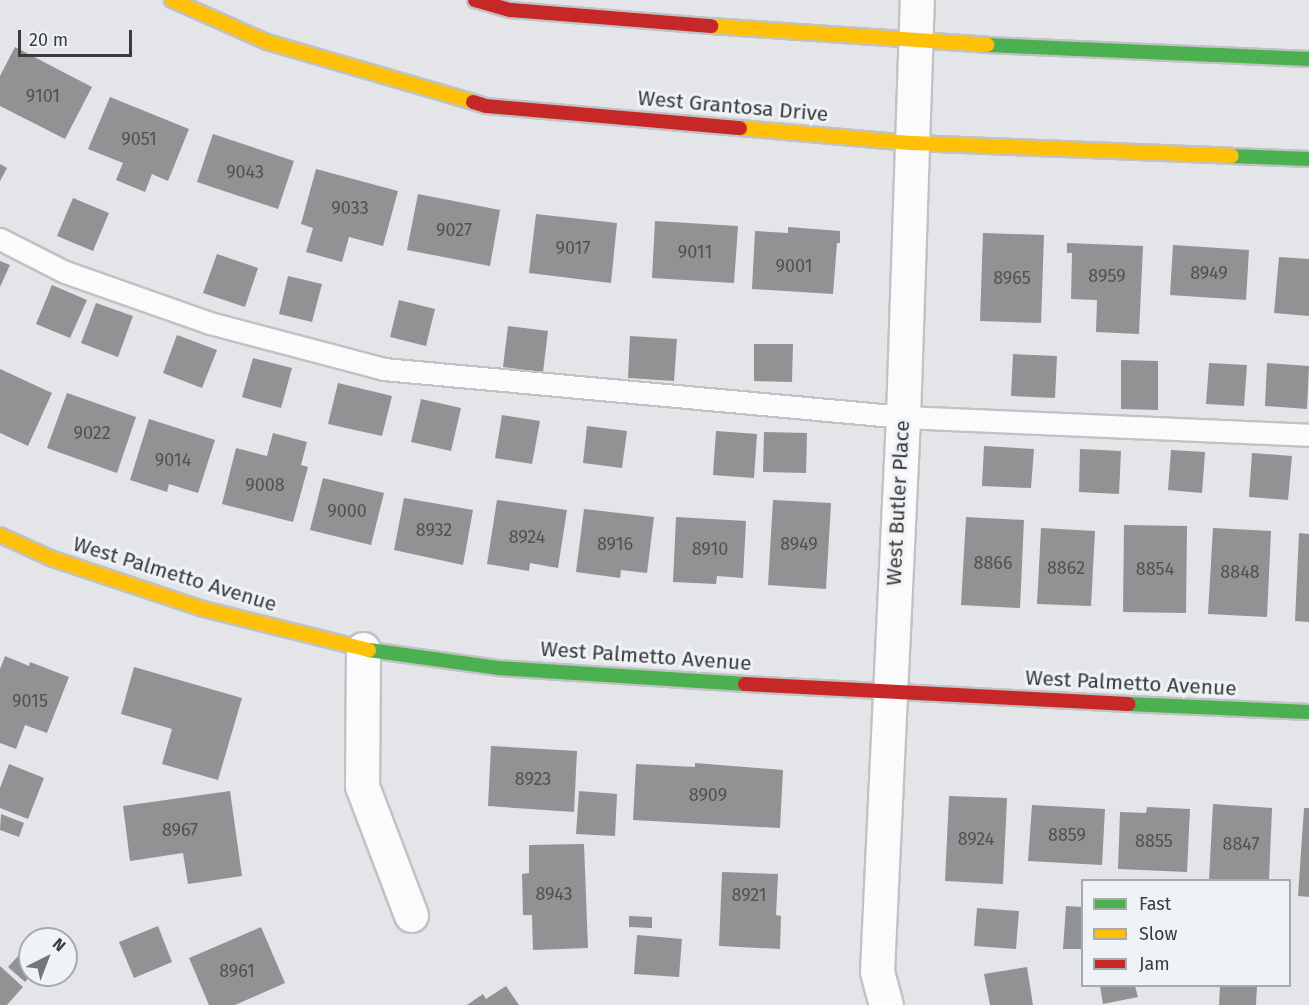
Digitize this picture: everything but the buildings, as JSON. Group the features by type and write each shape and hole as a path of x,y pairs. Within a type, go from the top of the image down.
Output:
{"street":[{"name":"West Grantosa Drive","path":"172,0 267,42 486,106 913,143 1309,159"},
{"path":"474,0 511,10 915,42 1309,59"},
{"name":"West Butler Place","path":"886,1005 878,971 903,417 917,0"},
{"name":"West Palmetto Avenue","path":"0,536 50,558 203,609 363,649 498,668 889,693 1309,712"},
{"path":"363,649 362,786 411,915"}],"lane":[{"path":"0,239 65,272 210,323 384,369 903,417 1309,435"}],"traffic: fast":[{"path":"987,45 1309,59"},
{"path":"1232,156 1309,159"},
{"path":"369,650 498,668 745,684"},
{"path":"1128,704 1309,712"}],"traffic: slow":[{"path":"172,0 267,42 473,102"},
{"path":"711,26 987,45"},
{"path":"740,128 913,143 1232,156"},
{"path":"0,535 50,558 203,609 369,650"}],"traffic: jam":[{"path":"475,0 511,10 711,26"},
{"path":"473,102 486,106 740,128"},
{"path":"745,684 1128,704"}]}
